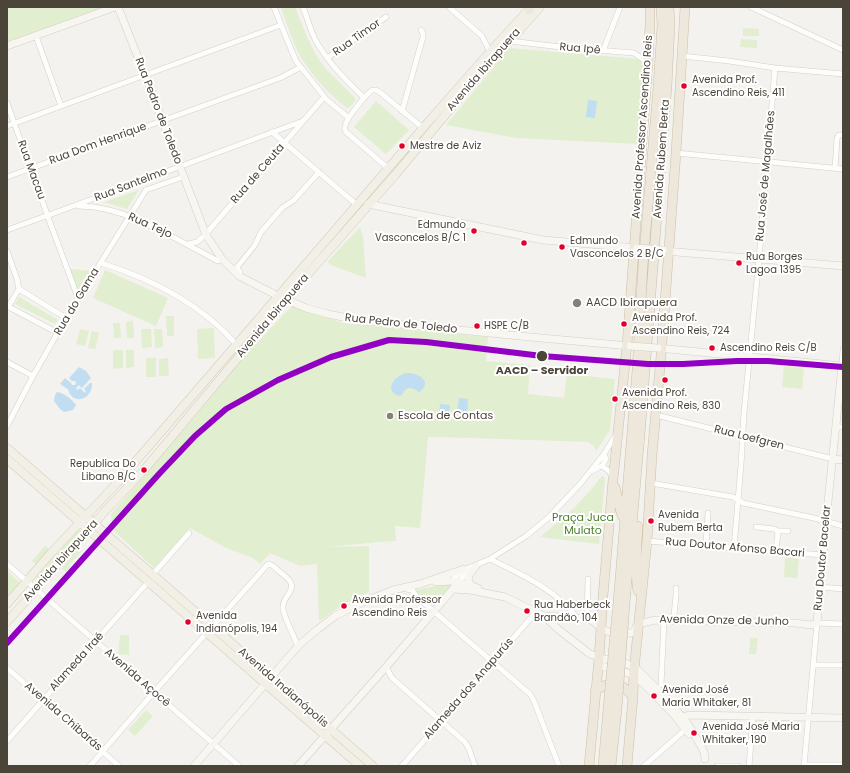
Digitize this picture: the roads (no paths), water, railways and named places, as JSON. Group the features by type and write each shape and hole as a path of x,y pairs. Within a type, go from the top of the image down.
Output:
{"highway":[{"name":"Avenida Professor Ascendino Reis","path":"618,432 629,346 648,63 650,7"},
{"path":"654,7 656,56 659,62"},
{"name":"Avenida Rubem Berta","path":"623,591 624,524 637,370 643,266 662,25 661,7"},
{"name":"Avenida Rubem Berta","path":"611,766 613,744 612,709 640,435 667,86 670,25 669,7"},
{"path":"680,7 681,38 683,42"},
{"path":"627,766 634,671 647,541 666,251 676,153 685,7"},
{"path":"589,766 618,432"},
{"path":"640,435 641,452 636,585 641,597"},
{"path":"614,480 624,524"},
{"path":"596,691 605,685 618,685 624,687 633,697"},
{"name":"Avenida Rubem Berta","path":"603,766 606,729 612,709"},
{"path":"596,766 606,729"},
{"path":"613,744 618,766"}],"main road":[{"name":"Avenida Ibirapuera","path":"7,622 88,530 149,464 246,348 357,205 423,128 489,53 535,8"},
{"name":"Avenida Ibirapuera","path":"7,604 85,516 118,482 236,344 287,296 395,175 510,41 535,8"},
{"path":"368,204 367,198 369,191"},
{"name":"Avenida Indianópolis","path":"7,448 373,766"},
{"path":"8,462 11,460 29,467"},
{"name":"Avenida Indianópolis","path":"8,462 360,766"},
{"path":"106,510 104,522 106,534"}],"street":[{"path":"7,46 117,7"},
{"name":"Rua Pedro de Toledo","path":"117,7 180,166 209,248 220,260 287,296 306,308 362,321 660,349"},
{"path":"274,7 296,61 300,67 324,97 349,118"},
{"path":"302,7 315,39 327,58 337,71 364,98"},
{"path":"450,7 482,36 489,53"},
{"path":"603,51 620,7"},
{"path":"751,7 843,50"},
{"name":"Rua Timor","path":"327,58 386,17"},
{"path":"7,126 281,25"},
{"path":"402,111 423,37 421,30"},
{"path":"36,36 61,106"},
{"name":"Rua Ipê","path":"510,41 634,53 648,63"},
{"path":"682,56 776,68 843,74"},
{"name":"Rua Dom Henrique","path":"7,177 280,78 300,67"},
{"name":"Rua José de Magalhães","path":"734,548 742,436 776,68"},
{"path":"389,169 346,132 344,126 364,98 370,92 376,90 423,128"},
{"name":"Rua de Ceuta","path":"188,244 198,242 206,236 324,97"},
{"name":"Rua Macau","path":"7,103 78,298"},
{"name":"Rua Santelmo","path":"7,230 76,206 303,121"},
{"path":"272,132 357,205"},
{"path":"835,168 837,138 838,136 843,135"},
{"path":"676,153 843,169"},
{"path":"237,270 255,245 261,232 282,208 294,200 318,172"},
{"path":"143,180 146,190 183,177"},
{"name":"Rua do Gama","path":"7,426 66,318 146,190"},
{"path":"368,204 537,239 843,266"},
{"name":"Rua Tejo","path":"76,206 109,210 129,217 158,229 220,260"},
{"path":"7,251 19,289 8,307 58,333"},
{"path":"101,263 136,275 163,287 180,297 215,323 236,344"},
{"path":"19,289 66,318"},
{"path":"660,349 842,366"},
{"name":"Rua Doutor Bacelar","path":"804,766 826,521 833,459 840,427 843,350"},
{"path":"7,362 33,376"},
{"name":"Rua Loefgren","path":"656,416 833,459 843,460"},
{"name":"Avenida Professor Ascendino Reis","path":"454,581 457,575 464,569 490,559 542,524 581,483 603,456 618,432"},
{"path":"603,456 606,459 602,466 609,471 614,480"},
{"name":"Avenida Professor Ascendino Reis","path":"587,475 602,466"},
{"path":"651,483 733,497 743,503 843,526"},
{"path":"706,545 708,513"},
{"path":"756,527 774,529 778,531 788,531"},
{"path":"776,551 778,531"},
{"path":"153,574 189,533"},
{"name":"Rua Doutor Afonso Bacari","path":"647,541 823,555"},
{"path":"490,559 540,584 566,606 577,618"},
{"path":"454,581 482,562"},
{"name":"Avenida Açocê","path":"7,564 239,766"},
{"path":"90,766 212,626 269,564 272,565 292,584 291,591 284,601 283,608 298,647"},
{"path":"472,586 468,581 468,578 476,566"},
{"path":"416,586 464,569"},
{"path":"586,619 588,579"},
{"path":"298,766 453,589 454,581"},
{"path":"194,766 298,647 318,629 341,613 375,596 402,588 454,581 494,593 493,595"},
{"name":"Alameda Iraé","path":"7,741 148,582"},
{"path":"416,586 417,597 526,690 531,696 559,766"},
{"path":"820,587 843,589"},
{"path":"674,615 676,588"},
{"path":"453,589 505,597 544,616 585,652 599,661 628,673 634,671 647,688 688,724 701,746 707,762"},
{"name":"Alameda dos Anapurús","path":"402,766 536,612"},
{"name":"Avenida Onze de Junho","path":"544,616 592,620 601,629 616,634 631,633 635,631 639,624 650,620 811,624 817,622 843,624"},
{"path":"559,630 562,622 566,618"},
{"path":"661,685 664,620"},
{"path":"813,665 843,665"},
{"path":"386,667 392,678 465,742 476,766"},
{"name":"Avenida Chibarás","path":"7,668 119,766"},
{"path":"681,719 688,715 843,718"},
{"path":"749,766 753,717"},
{"path":"681,719 707,762"},
{"path":"644,766 686,729"},
{"path":"804,766 843,765"},
{"path":"717,766 738,766"}],"water":[{"path":"588,100 597,101 595,118 586,117"},
{"path":"79,367 86,371 91,378 82,388 79,385 76,388 77,390 80,388 85,393 86,391 84,389 92,383 89,394 82,399 74,398 68,389 60,384 65,378 72,385 75,385 75,381 72,381 69,378"},
{"path":"406,373 415,374 423,378 425,385 419,392 409,388 405,390 401,396 397,395 393,392 391,386 396,378"},
{"path":"57,392 70,398 76,405 73,410 64,412 60,409 54,401"},
{"path":"459,398 468,399 467,415 457,414"},
{"path":"440,404 450,405 449,415 439,414"}],"place":[{"name":"Avenida Prof. Ascendino Reis, 411","path":"684,86"},
{"name":"Mestre de Aviz","path":"402,146"},
{"name":"Edmundo Vasconcelos B/C 1","path":"474,231"},
{"name":"Edmundo Vasconcelos 2 B/C","path":"562,247"},
{"name":"Rua Borges Lagoa 1395","path":"739,263"},
{"name":"AACD Ibirapuera","path":"577,303"},
{"name":"Avenida Prof. Ascendino Reis, 724","path":"624,324"},
{"name":"HSPE C/B","path":"477,326"},
{"name":"Ascendino Reis C/B","path":"712,348"},
{"name":"AACD – Servidor","path":"542,356"},
{"name":"Avenida Prof. Ascendino Reis, 830","path":"615,399"},
{"name":"Escola de Contas","path":"390,416"},
{"name":"Republica Do Libano B/C","path":"144,470"},
{"name":"Avenida Rubem Berta","path":"651,521"},
{"name":"Avenida Professor Ascendino Reis","path":"344,606"},
{"name":"Rua Haberbeck Brandão, 104","path":"527,611"},
{"name":"Avenida Indianópolis, 194","path":"188,622"},
{"name":"Avenida José Maria Whitaker, 81","path":"654,696"},
{"name":"Avenida José Maria Whitaker, 190","path":"694,733"}],"park label":[{"name":"Praça Juca Mulato","path":"583,524"}]}
